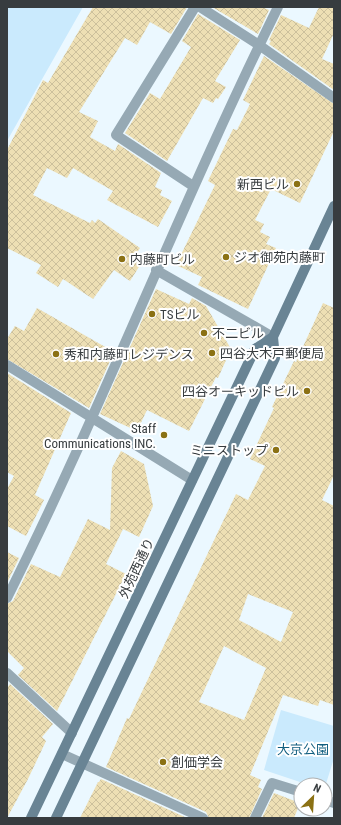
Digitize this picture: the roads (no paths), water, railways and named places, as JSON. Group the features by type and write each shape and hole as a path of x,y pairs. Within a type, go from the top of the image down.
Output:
{"main road":[{"path":"56,818 275,358 273,337 334,206"},
{"name":"外苑西通り","path":"31,818 255,349 273,337"}],"street":[{"path":"193,186 116,135 195,7"},
{"path":"200,7 259,45 334,98"},
{"path":"7,598 43,525 193,186 278,7"},
{"path":"156,270 273,337"},
{"path":"7,365 192,480"},
{"path":"7,673 72,733"},
{"path":"62,754 202,818"},
{"path":"255,818 272,783 293,790"}],"place":[{"name":"新西ビル","path":"297,184"},
{"name":"ジオ御苑内藤町","path":"226,257"},
{"name":"内藤町ビル","path":"122,259"},
{"name":"TSビル","path":"152,314"},
{"name":"不二ビル","path":"204,333"},
{"name":"四谷大木戸郵便局","path":"212,353"},
{"name":"秀和内藤町レジデンス","path":"56,354"},
{"name":"四谷オーキッドビル","path":"307,391"},
{"name":"Staff Communications INC.","path":"164,435"},
{"name":"ミニストップ","path":"276,450"},
{"name":"創価学会","path":"163,762"}],"park label":[{"name":"大京公園","path":"303,749"}]}
